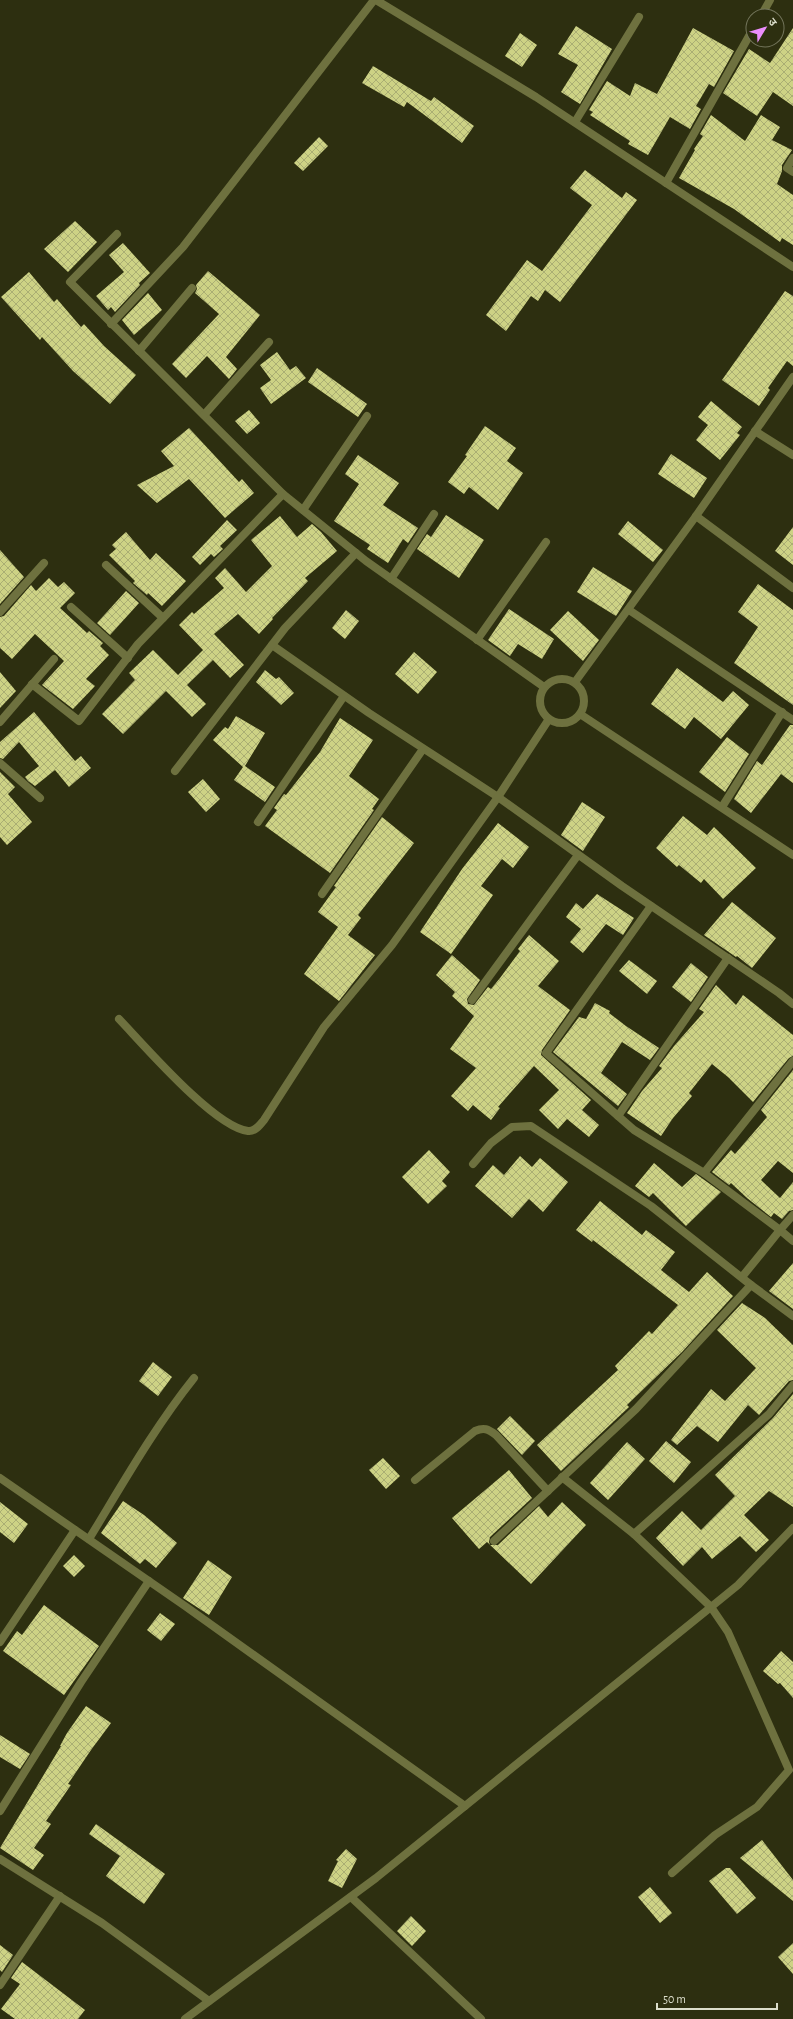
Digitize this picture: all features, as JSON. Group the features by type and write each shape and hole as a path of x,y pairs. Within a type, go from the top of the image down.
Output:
{"street":[{"path":"112,324 183,247 375,0 536,97 793,267"},
{"path":"575,122 639,17"},
{"path":"666,182 745,44"},
{"path":"793,158 787,168 793,172"},
{"path":"117,234 70,282 283,494 356,553 391,579 544,687"},
{"path":"139,351 192,288"},
{"path":"204,415 269,342"},
{"path":"575,682 629,610 793,377"},
{"path":"304,510 367,416"},
{"path":"755,431 793,455"},
{"path":"32,684 79,721 138,644 283,494"},
{"path":"391,579 434,514"},
{"path":"696,516 793,588"},
{"path":"477,640 546,542"},
{"path":"175,771 285,628 356,553"},
{"path":"0,612 44,563"},
{"path":"106,565 163,618"},
{"path":"71,607 128,658"},
{"path":"629,610 793,720"},
{"path":"272,645 344,696 498,797 578,855 793,1004"},
{"path":"0,722 54,659"},
{"path":"555,679 569,679 575,682 584,694 585,701 580,714 569,722 562,723 549,719 540,707 539,700 544,687 555,679"},
{"path":"258,822 344,696"},
{"path":"722,807 782,712"},
{"path":"580,714 793,855"},
{"path":"119,1019 195,1098 232,1125 249,1131 254,1130 264,1120 324,1027 392,945 498,797 549,719"},
{"path":"322,894 423,748"},
{"path":"0,763 40,798"},
{"path":"472,1000 578,855"},
{"path":"651,906 546,1053 634,1130 704,1173 793,1241"},
{"path":"618,1116 728,958"},
{"path":"704,1173 793,1060"},
{"path":"473,1164 491,1143 512,1127 531,1126 651,1206 751,1285 793,1316"},
{"path":"742,1277 793,1215"},
{"path":"494,1541 636,1409 751,1285"},
{"path":"88,1539 176,1400 194,1378"},
{"path":"634,1534 769,1414 793,1385"},
{"path":"415,1480 475,1431 482,1428 489,1430 496,1435 548,1491"},
{"path":"562,1477 634,1534 711,1607 728,1632 791,1771 757,1807 716,1834 672,1873"},
{"path":"0,1479 88,1539 465,1806"},
{"path":"185,2019 351,1897 465,1806 738,1585 793,1528"},
{"path":"0,1642 74,1530"},
{"path":"0,1811 81,1682 149,1582"},
{"path":"0,1859 102,1923 209,2001"},
{"path":"0,1985 60,1896"},
{"path":"351,1897 481,2019"}],"building":[{"path":"576,26 612,49 580,104 561,92 578,65 558,54"},
{"path":"693,28 734,51 714,87 709,84 696,106 701,109 690,129 670,117 648,155 628,144 630,141 590,115 593,112 589,110 607,81 630,96 635,83 657,94"},
{"path":"793,28 793,106 773,92 757,116 723,93 749,49 770,63 780,48 785,48 785,40"},
{"path":"520,33 537,45 522,67 505,56"},
{"path":"373,66 431,101 434,97 474,126 462,143 407,102 404,107 362,83"},
{"path":"711,115 745,141 761,115 780,127 772,140 792,150 782,165 782,171 777,184 793,195 793,245 782,238 780,242 734,209 679,178 695,150 694,149 703,136 700,134"},
{"path":"319,137 328,146 303,171 294,163"},
{"path":"585,170 622,198 626,192 637,200 560,302 545,290 538,301 531,296 506,331 486,315 527,260 542,271 592,205 570,188"},
{"path":"75,221 97,242 68,272 44,249"},
{"path":"123,243 150,273 139,283 140,285 115,312 111,307 108,310 96,296 124,272 109,255"},
{"path":"208,271 260,315 226,357 237,369 229,379 207,356 186,378 172,364 219,314 195,293 197,289 196,285"},
{"path":"29,272 54,302 57,299 81,327 84,324 104,346 136,375 110,404 73,371 42,337 40,340 1,297"},
{"path":"785,291 793,296 793,366 787,361 768,388 770,390 759,406 722,380"},
{"path":"148,293 162,310 134,335 122,320"},
{"path":"277,352 290,370 296,366 306,378 271,404 260,388 271,380 260,365"},
{"path":"317,368 367,404 358,417 308,382"},
{"path":"711,401 742,427 737,433 740,435 720,460 696,440 708,425 698,417"},
{"path":"249,410 260,423 247,434 235,421"},
{"path":"485,426 516,448 507,461 523,473 498,510 469,487 464,494 448,482 467,456 465,455"},
{"path":"189,428 239,482 242,479 254,493 225,518 189,479 157,503 137,485 174,466 161,451"},
{"path":"671,454 707,478 694,498 658,474"},
{"path":"358,455 399,483 383,505 418,528 408,543 403,539 388,563 367,549 370,545 334,521 359,484 345,474"},
{"path":"446,515 484,540 459,578 417,549 427,534 431,537"},
{"path":"280,516 297,537 312,524 337,551 305,578 308,581 272,618 273,619 259,634 238,614 214,634 244,665 230,678 213,660 187,685 206,704 192,717 166,691 123,734 102,714 135,680 129,673 153,650 178,675 203,650 179,625 192,612 194,614 224,588 215,578 225,568 246,592 272,566 251,540"},
{"path":"227,520 237,530 220,546 223,549 214,557 211,554 200,565 192,557"},
{"path":"628,521 663,550 653,562 618,534"},
{"path":"793,527 793,565 775,551"},
{"path":"126,532 150,560 156,553 186,581 162,606 148,593 147,595 133,583 135,581 109,555 116,549 112,545"},
{"path":"0,550 24,577 0,604"},
{"path":"593,567 632,591 616,616 577,592"},
{"path":"49,578 58,587 64,582 75,593 60,608 87,633 89,631 103,643 100,646 109,655 86,679 95,686 73,709 42,685 64,661 35,634 12,659 0,648 0,617 4,616 31,585 36,591"},
{"path":"758,584 793,610 793,705 734,663 758,627 738,612"},
{"path":"126,591 139,603 110,635 97,623"},
{"path":"509,609 554,639 542,659 518,644 510,656 488,640"},
{"path":"346,610 359,621 345,639 332,628"},
{"path":"568,611 599,640 583,661 550,630"},
{"path":"414,652 437,672 418,694 395,674"},
{"path":"677,668 723,702 733,691 749,705 721,739 694,717 685,729 651,704"},
{"path":"265,670 276,679 279,677 294,693 281,705 256,682"},
{"path":"0,672 16,691 0,708"},
{"path":"34,712 75,761 81,756 91,768 69,787 55,770 35,786 28,781 25,777 39,766 19,742 3,759 0,758 0,742"},
{"path":"236,716 265,733 245,766 275,787 265,802 234,780 243,767 213,740 225,727 228,729"},
{"path":"340,718 373,740 349,776 379,799 372,809 374,810 330,873 265,826 277,810 274,808 284,794 286,795 320,752"},
{"path":"790,725 793,725 793,783 781,774 751,813 734,799 757,761 762,765"},
{"path":"727,737 749,754 725,792 699,772"},
{"path":"0,772 15,787 8,794 32,822 7,845 0,837"},
{"path":"203,779 220,799 206,812 188,792"},
{"path":"582,802 605,817 583,851 561,835"},
{"path":"683,816 707,835 714,827 756,868 723,899 704,879 701,883 679,865 677,867 656,848"},
{"path":"382,817 414,843 358,915 361,918 348,935 375,955 339,1001 304,974 338,927 318,912 336,887 334,886"},
{"path":"498,823 529,847 513,868 502,859 481,886 493,895 451,954 420,932 462,869"},
{"path":"597,894 634,918 623,935 606,924 583,953 570,942 581,929 566,917 576,903 583,909"},
{"path":"732,902 776,938 752,968 737,956 736,957 704,935"},
{"path":"529,935 559,961 538,986 570,1010 542,1050 541,1055 591,1100 582,1110 599,1125 589,1137 567,1119 558,1129 539,1110 559,1090 534,1066 498,1107 500,1108 491,1120 473,1105 468,1111 451,1096 476,1068 450,1049 474,1016 452,996 455,992 436,975 452,955 480,980 467,999 468,1004 474,1005 488,987 491,989 500,978 520,951 518,949"},
{"path":"629,960 657,981 647,994 619,971"},
{"path":"691,963 708,977 691,1002 672,987"},
{"path":"716,985 736,1005 743,995 793,1035 793,1056 789,1058 753,1102 728,1077 712,1064 689,1093 692,1096 673,1118 661,1136 627,1113 642,1091 662,1068 659,1066 674,1046 704,1012 699,1009"},
{"path":"595,1003 610,1011 609,1013 626,1026 659,1048 650,1060 622,1042 601,1073 627,1094 618,1106 553,1052 579,1017 586,1019"},
{"path":"793,1070 793,1173 778,1161 761,1180 780,1198 793,1182 793,1210 789,1211 782,1219 774,1213 771,1217 731,1183 729,1185 712,1172 731,1150 735,1154 767,1117 761,1110"},
{"path":"429,1150 450,1172 442,1181 447,1186 428,1204 402,1177"},
{"path":"520,1156 532,1167 540,1158 568,1182 543,1212 529,1199 512,1218 475,1186 493,1165 504,1175"},
{"path":"654,1163 682,1187 696,1174 721,1192 686,1226 653,1193 649,1197 635,1186"},
{"path":"600,1201 642,1235 646,1230 675,1252 661,1270 689,1292 707,1272 733,1296 682,1352 627,1405 629,1407 561,1471 537,1445 618,1370 615,1366 649,1331 652,1334 678,1305 593,1240 592,1242 576,1230"},
{"path":"793,1263 793,1309 769,1291"},
{"path":"742,1303 765,1318 793,1345 793,1380 789,1381 759,1415 748,1405 718,1442 697,1426 677,1445 671,1440 711,1389 725,1401 756,1368 717,1330"},
{"path":"153,1362 172,1377 158,1396 139,1381"},
{"path":"793,1394 793,1507 769,1491 744,1515 769,1540 756,1552 740,1536 712,1559 702,1547 683,1566 656,1538 682,1511 701,1530 735,1496 715,1475 773,1418"},
{"path":"510,1416 535,1441 522,1455 497,1429"},
{"path":"666,1441 691,1462 674,1483 649,1461"},
{"path":"627,1442 645,1459 608,1500 590,1483"},
{"path":"383,1458 400,1476 386,1489 369,1470"},
{"path":"509,1470 532,1498 490,1537 490,1545 487,1542 479,1549 452,1518"},
{"path":"123,1501 144,1515 177,1543 156,1568 145,1559 140,1564 101,1533"},
{"path":"0,1502 28,1524 14,1543 0,1532"},
{"path":"562,1502 586,1525 531,1584 490,1545 498,1545 539,1506 548,1517"},
{"path":"74,1555 85,1566 74,1577 63,1566"},
{"path":"208,1560 232,1577 209,1615 183,1598"},
{"path":"44,1605 99,1646 64,1695 3,1651 17,1631 22,1635"},
{"path":"160,1613 175,1624 161,1641 147,1630"},
{"path":"781,1651 793,1662 793,1698 780,1683 778,1684 763,1671"},
{"path":"86,1706 111,1723 68,1784 71,1785 46,1821 51,1824 34,1848 44,1855 33,1870 0,1848 61,1746 67,1733"},
{"path":"0,1735 30,1754 20,1769 0,1757"},
{"path":"96,1824 165,1874 144,1904 106,1876 120,1856 89,1834"},
{"path":"762,1840 793,1880 793,1901 740,1858"},
{"path":"346,1849 357,1859 342,1888 328,1881 338,1861 336,1860"},
{"path":"726,1868 730,1868 756,1898 737,1914 709,1881"},
{"path":"650,1887 672,1913 660,1923 638,1897"},
{"path":"411,1916 426,1931 412,1946 397,1931"},
{"path":"793,1943 793,1974 778,1957"},
{"path":"0,1945 13,1955 2,1972 0,1970"},
{"path":"22,1962 85,2010 78,2019 15,2019 1,2009 20,1984 11,1978"}]}
